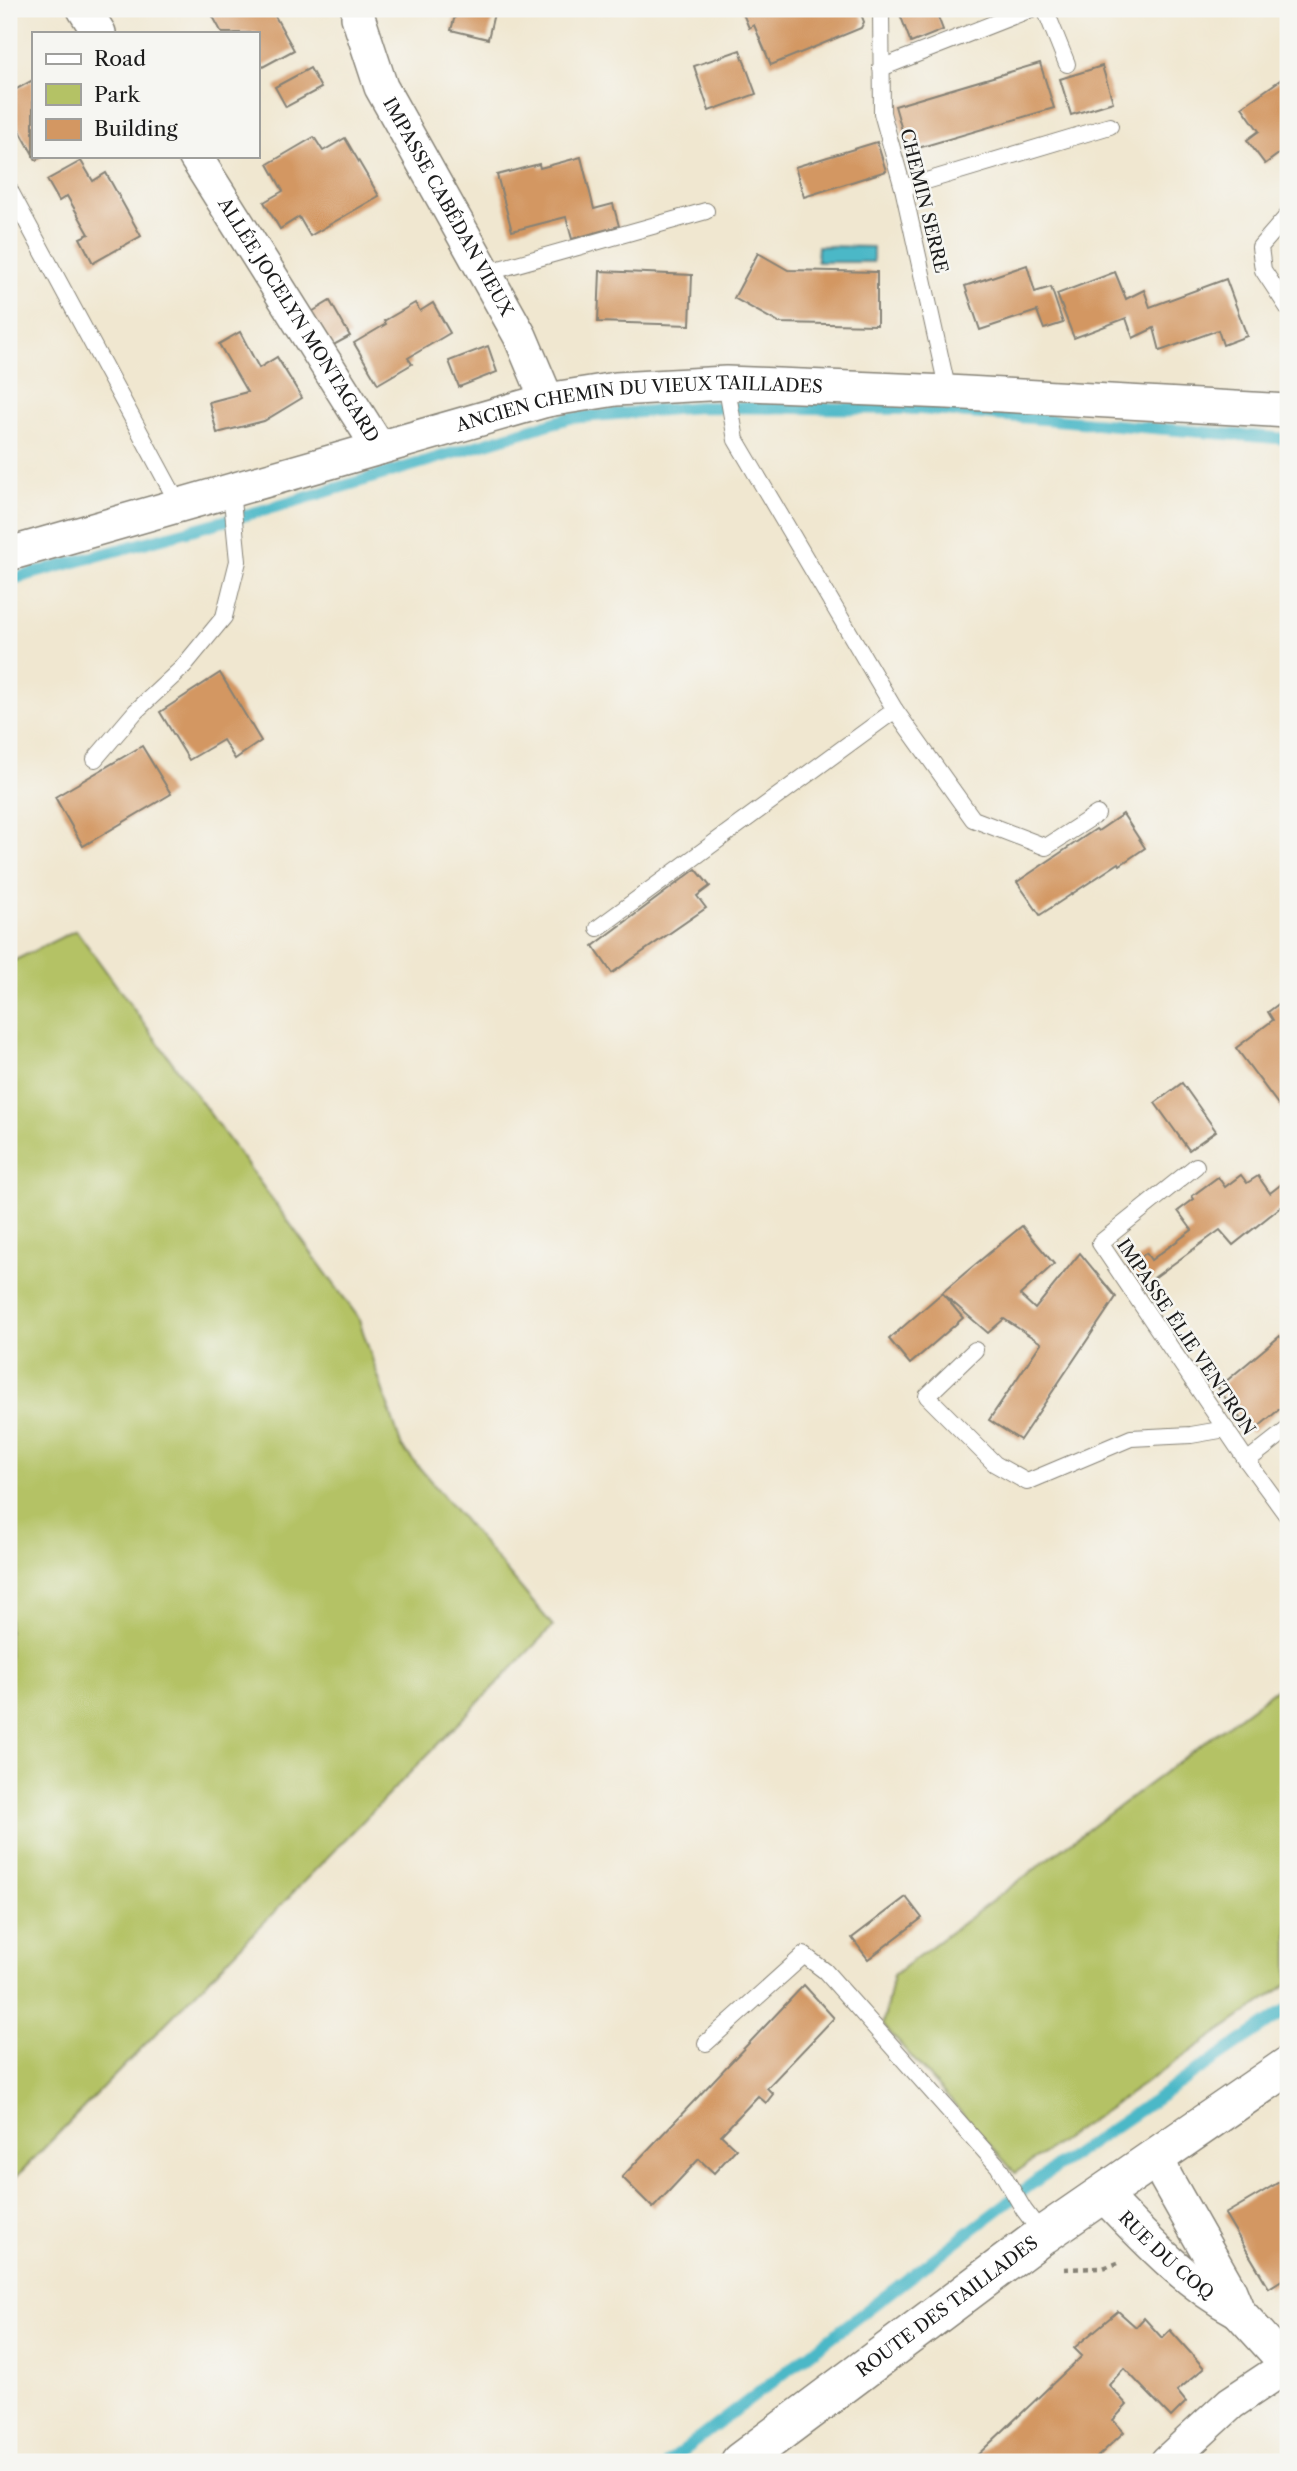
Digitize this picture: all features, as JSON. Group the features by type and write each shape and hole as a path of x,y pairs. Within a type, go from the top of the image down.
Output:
{"street":[{"path":"85,9 98,32"},
{"name":"IMPASSE CABÉDAN VIEUX","path":"359,9 358,17 382,87 520,336 547,400"},
{"name":"ALLÉE JOCELYN MONTAGARD","path":"196,158 379,448"},
{"name":"ANCIEN CHEMIN DU VIEUX TAILLADES","path":"9,554 547,400 616,389 726,383 1288,411"},
{"name":"ROUTE DES TAILLADES","path":"740,2462 1034,2242 1288,2066"},
{"name":"RUE DU COQ","path":"1157,2155 1229,2289 1238,2311 1288,2366"},
{"name":"RUE DU COQ","path":"1102,2194 1150,2244 1214,2299 1238,2311"},
{"path":"1167,2462 1231,2403 1288,2366"}],"lane":[{"path":"881,68 1031,9"},
{"path":"1045,9 1067,64"},
{"name":"CHEMIN SERRE","path":"881,13 882,113 903,188 948,392"},
{"path":"903,188 1110,126"},
{"path":"9,189 179,505"},
{"path":"485,273 706,211"},
{"path":"1288,215 1260,247 1263,270 1288,308"},
{"path":"726,383 736,440 895,710 973,819 1046,847 1097,814"},
{"path":"95,759 136,711 182,668 224,617 238,561 231,490"},
{"path":"598,928 895,710"},
{"name":"IMPASSE ÉLIE VENTRON","path":"1196,1166 1100,1243 1247,1461 1288,1517"},
{"path":"975,1350 927,1396 995,1464 1027,1482 1131,1438 1192,1435 1226,1429"},
{"path":"1247,1461 1288,1429"},
{"path":"706,2043 804,1955 825,1971 998,2166 1024,2210 1034,2242"}],"path":[{"path":"1034,2242 1035,2263 1045,2268 1072,2270 1127,2261 1139,2256 1150,2244"}],"green space":[{"path":"76,930 358,1317 402,1447 553,1626 9,2184 9,963"},
{"path":"1288,1680 1288,1984 1015,2173 883,2025 893,1975"}],"water":[{"path":"818,246 873,247 873,262 817,262"}],"building":[{"path":"218,9 271,9 294,50 259,69 259,32 221,32 211,13"},
{"path":"457,9 495,9 488,39 451,30"},
{"path":"741,9 859,9 864,22 861,28 771,65 754,25 749,28"},
{"path":"898,9 935,9 943,30 911,43"},
{"path":"740,50 756,94 709,111 694,66"},
{"path":"1040,63 1054,108 908,151 895,106"},
{"path":"1102,66 1113,102 1071,115 1060,79"},
{"path":"310,68 321,88 286,107 275,87"},
{"path":"1283,78 1288,85 1288,147 1265,164 1247,140 1259,131 1242,107"},
{"path":"32,81 32,153 9,111 9,93"},
{"path":"314,137 323,151 345,138 379,196 310,236 299,217 280,229 264,202 283,191 268,164"},
{"path":"877,142 886,171 804,197 795,167"},
{"path":"581,157 594,209 613,204 619,226 572,239 566,217 512,231 497,175 539,164 540,168"},
{"path":"81,161 93,181 106,173 141,236 93,263 80,238 89,234 67,196 59,201 47,180"},
{"path":"758,253 788,270 877,272 877,325 779,323 734,298"},
{"path":"1027,265 1035,292 1051,287 1063,323 1044,329 1037,311 980,330 965,286"},
{"path":"600,271 692,275 690,325 598,322"},
{"path":"1115,272 1126,299 1144,290 1150,307 1226,279 1247,336 1223,345 1218,330 1160,351 1154,328 1133,338 1126,318 1074,338 1057,294"},
{"path":"330,301 350,336 330,347 310,313"},
{"path":"415,303 420,311 433,303 450,333 408,358 412,364 378,384 354,343"},
{"path":"240,332 259,368 277,357 302,398 264,421 217,433 209,402 247,392 219,344"},
{"path":"488,346 497,372 459,387 449,361"},
{"path":"220,673 261,741 235,759 223,740 189,760 160,712"},
{"path":"142,746 171,794 83,846 55,797"},
{"path":"1123,814 1145,848 1040,915 1017,882"},
{"path":"696,869 710,886 697,896 706,908 612,973 593,946"},
{"path":"1288,997 1288,1107 1283,1111 1236,1048 1273,1020 1268,1012"},
{"path":"1182,1083 1216,1131 1189,1150 1155,1103"},
{"path":"1241,1175 1247,1183 1258,1176 1270,1193 1288,1179 1288,1214 1282,1206 1233,1245 1220,1230 1140,1288 1126,1268 1146,1253 1151,1260 1192,1230 1178,1211 1194,1199 1192,1196 1218,1177 1225,1187"},
{"path":"1022,1226 1054,1264 1020,1295 1035,1309 1080,1253 1116,1297 1020,1440 989,1420 1041,1343 1004,1319 988,1333 942,1293 963,1318 910,1364 889,1339 965,1273"},
{"path":"1280,1336 1288,1346 1288,1402 1251,1433 1218,1388"},
{"path":"906,1897 922,1918 868,1959 852,1938"},
{"path":"804,1985 834,2018 767,2088 773,2094 766,2103 758,2096 721,2135 736,2149 714,2173 699,2159 653,2208 622,2177"},
{"path":"1288,2177 1288,2276 1269,2288 1225,2214"},
{"path":"1118,2311 1136,2327 1144,2318 1162,2338 1170,2330 1204,2368 1177,2391 1186,2402 1171,2417 1124,2368 1109,2385 1127,2405 1113,2420 1124,2432 1092,2462 970,2462 1082,2356 1074,2348"}],"waterway":[{"path":"9,580 282,505 569,418 698,407 920,409 1288,439"},
{"path":"668,2462 1037,2180 1288,2009"}]}
